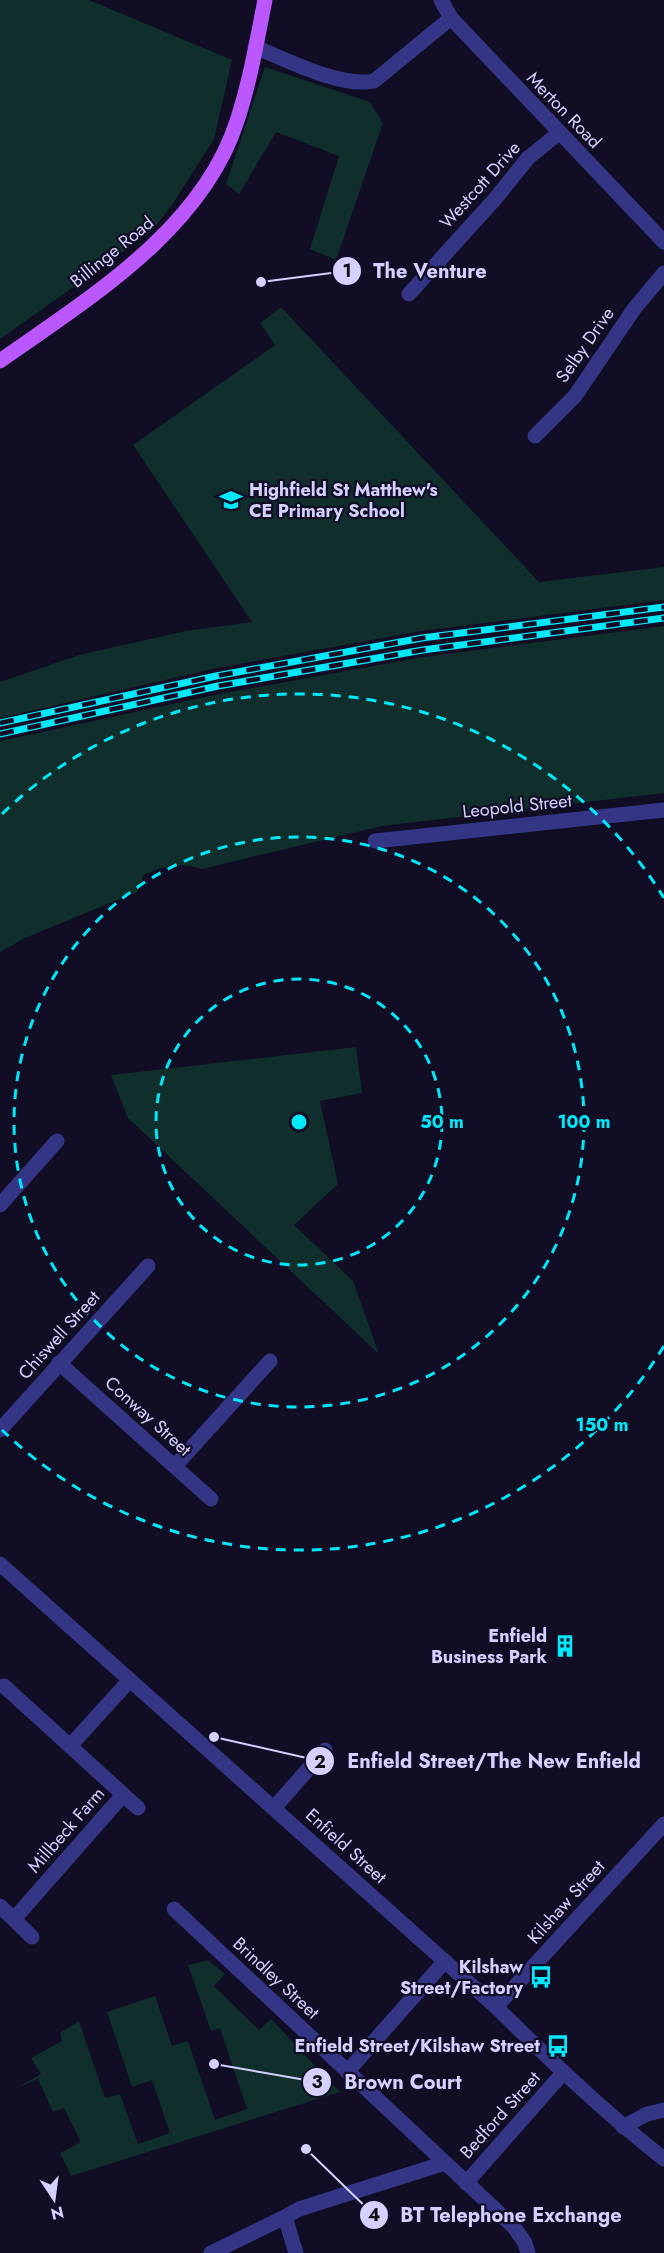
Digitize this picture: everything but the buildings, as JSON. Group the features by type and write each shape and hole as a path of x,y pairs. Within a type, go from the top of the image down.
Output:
{"main road":[{"name":"Billinge Road","path":"0,361 151,248 179,220 207,182 224,153 237,121 265,0"}],"street":[{"name":"Merton Road","path":"441,0 451,18 664,242"},
{"path":"255,47 343,81 362,84 374,81 451,18"},
{"name":"Westcott Drive","path":"410,294 495,199 528,158 559,133"},
{"name":"Selby Drive","path":"535,436 575,396 634,309 664,273"},
{"name":"Leopold Street","path":"375,841 664,810"},
{"path":"0,1205 57,1141"},
{"name":"Chiswell Street","path":"0,1430 148,1266"},
{"path":"175,1466 270,1361"},
{"name":"Conway Street","path":"59,1363 212,1499"},
{"name":"Enfield Street","path":"0,1564 445,1960 623,2127 664,2159"},
{"path":"70,1746 129,1681"},
{"name":"Millbeck Farm","path":"4,1686 138,1808"},
{"path":"274,1808 325,1750"},
{"name":"Millbeck Farm","path":"14,1919 123,1794"},
{"name":"Kilshaw Street","path":"496,2007 664,1824"},
{"path":"0,1906 32,1936"},
{"name":"Brindley Street","path":"174,1908 514,2228 525,2243 528,2253"},
{"path":"347,2072 445,1960"},
{"name":"Bedford Street","path":"466,2183 563,2073"},
{"path":"623,2127 647,2114 664,2110"},
{"path":"211,2253 299,2209 445,2163"},
{"path":"285,2217 296,2253"}],"green space":[{"path":"0,0 89,0 232,60 214,139 172,205 151,232 0,339"},
{"path":"265,67 370,102 383,123 336,260 310,249 339,156 276,132 239,194 226,184"},
{"path":"281,307 539,582 664,567 664,600 422,631 217,668 0,718 0,682 79,655 186,631 252,622 133,445 275,345 260,323"},
{"path":"664,626 664,793 382,826 202,869 186,865 166,866 144,875 137,892 25,938 0,952 0,741 219,694 423,657"},
{"path":"356,1047 362,1093 320,1101 338,1184 294,1225 353,1281 379,1354 128,1118 111,1075"},
{"path":"208,1960 225,1974 214,1986 259,2030 271,2019 340,2092 71,2176 60,2153 81,2142 64,2108 53,2112 38,2079 17,2088 41,2074 31,2058 62,2041 60,2033 79,2021 105,2098 120,2094 138,2144 170,2133 152,2080 132,2087 107,2012 155,1996 172,2046 188,2041 215,2120 247,2109 220,2028 211,2031 188,1965"}],"railway":[{"path":"0,723 216,676 422,638 664,607"},
{"path":"0,734 218,686 423,650 664,618"}],"place":[{"name":"The Venture","path":"261,282"},
{"name":"Highfield St Matthew's CE Primary School","path":"231,500"},
{"name":"Enfield Business Park","path":"565,1646"},
{"name":"Enfield Street/The New Enfield","path":"214,1737"},
{"name":"Kilshaw Street/Factory","path":"541,1977"},
{"name":"Enfield Street/Kilshaw Street","path":"558,2046"},
{"name":"Brown Court","path":"214,2064"},
{"name":"BT Telephone Exchange","path":"306,2149"}]}
